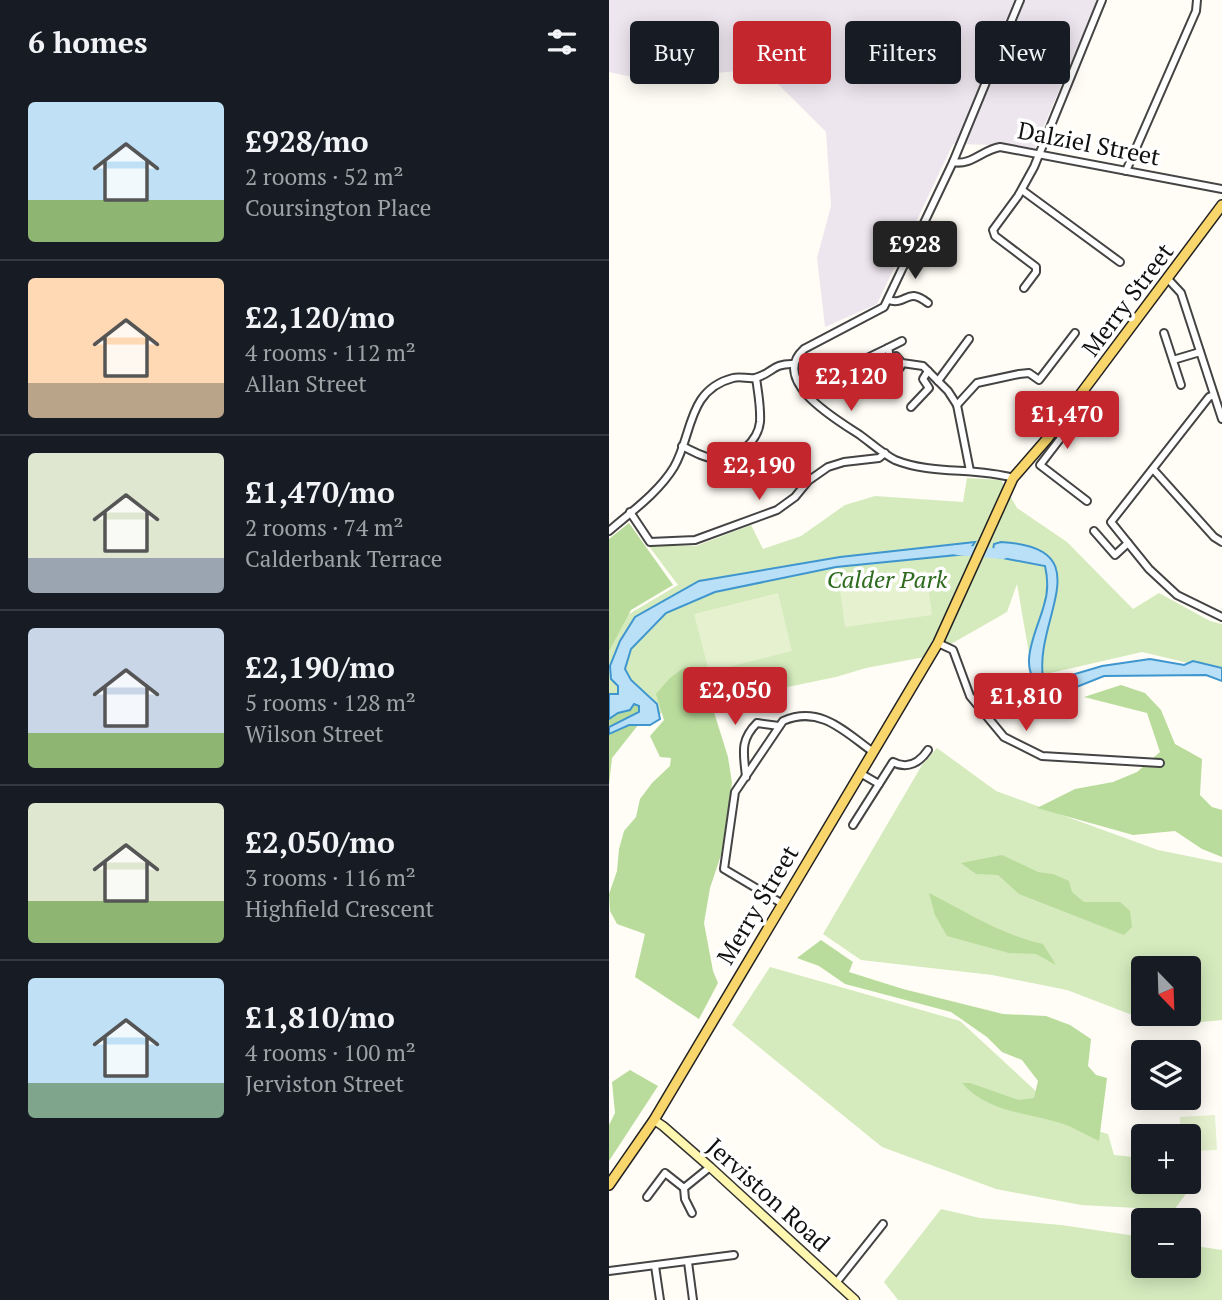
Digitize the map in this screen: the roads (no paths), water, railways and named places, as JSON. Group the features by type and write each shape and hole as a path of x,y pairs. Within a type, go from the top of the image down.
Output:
{"main road":[{"name":"Merry Street","path":"609,1185 654,1121 781,903 938,643 1013,478 1072,407 1222,205"},
{"name":"Jerviston Road","path":"654,1121 710,1167 855,1300"}],"street":[{"path":"1013,478 1000,474 929,468 894,459 811,400 795,376 794,364 804,349 884,307 953,162 1020,0"},
{"path":"1024,288 1036,272 1036,267 993,233 1022,190 1040,155 1102,0"},
{"path":"1126,171 1195,11 1197,0"},
{"name":"Dalziel Street","path":"953,162 964,164 992,148 1000,148 1222,189"},
{"path":"1022,190 1120,262"},
{"path":"1168,279 1181,293 1222,419"},
{"path":"888,300 895,302 914,295 928,303"},
{"path":"957,405 977,383 1029,373 1039,380 1075,333"},
{"path":"1164,333 1181,385"},
{"path":"938,381 969,340"},
{"path":"856,363 902,341"},
{"path":"888,348 892,357"},
{"path":"1173,360 1201,352"},
{"path":"892,357 898,357 902,363"},
{"path":"892,357 888,365 892,369 900,368 902,363"},
{"path":"902,363 916,364 928,371 957,405 969,471"},
{"path":"609,531 666,479 675,465 698,402 708,390 734,378 756,378 780,364 794,364"},
{"path":"911,407 929,388 923,379 928,371"},
{"path":"682,446 700,455 720,460 737,454 750,444 760,421 756,378"},
{"path":"1214,395 1209,397 1111,522 1149,569 1177,595 1222,617"},
{"path":"1072,407 1077,417 1039,465 1087,501"},
{"path":"630,512 650,542 695,540 777,510 795,497 808,481 828,467 844,462 879,458 885,453"},
{"path":"1153,469 1214,537 1222,542"},
{"path":"1094,531 1115,555 1128,543"},
{"path":"938,643 953,650 970,696 1004,737 1042,756 1160,763"},
{"path":"781,903 724,869 735,792 779,726 791,717 807,715 826,719 873,752"},
{"path":"746,777 743,747 747,733 757,723 779,726"},
{"path":"853,825 893,762 901,765 913,764 921,760 928,750"},
{"path":"860,773 879,783"},
{"path":"684,1188 710,1167"},
{"path":"647,1197 665,1173 684,1188 685,1199 692,1213"},
{"path":"836,1283 883,1224"},
{"path":"609,1271 734,1255"},
{"path":"688,1262 693,1300"},
{"path":"655,1266 660,1300"}],"water":[{"path":"975,542 967,554 836,567 715,592 666,613 631,649 625,669 631,680 657,704 660,719 650,725 629,725 609,734 609,727 639,712 639,706 634,704 630,710 609,719 609,694 618,694 618,686 611,679 610,666 620,641 635,617 699,581 840,557"},
{"path":"1001,542 1032,547 1049,557 1057,572 1057,590 1043,655 1043,677 1055,680 1102,666 1150,659 1184,665 1193,661 1222,668 1222,681 1206,675 1104,676 1059,694 1043,688 1034,680 1029,660 1046,596 1045,566 992,556 994,544"}],"waterway":[{"path":"957,550 1003,554"}],"park label":[{"name":"Calder Park","path":"887,580"}]}
